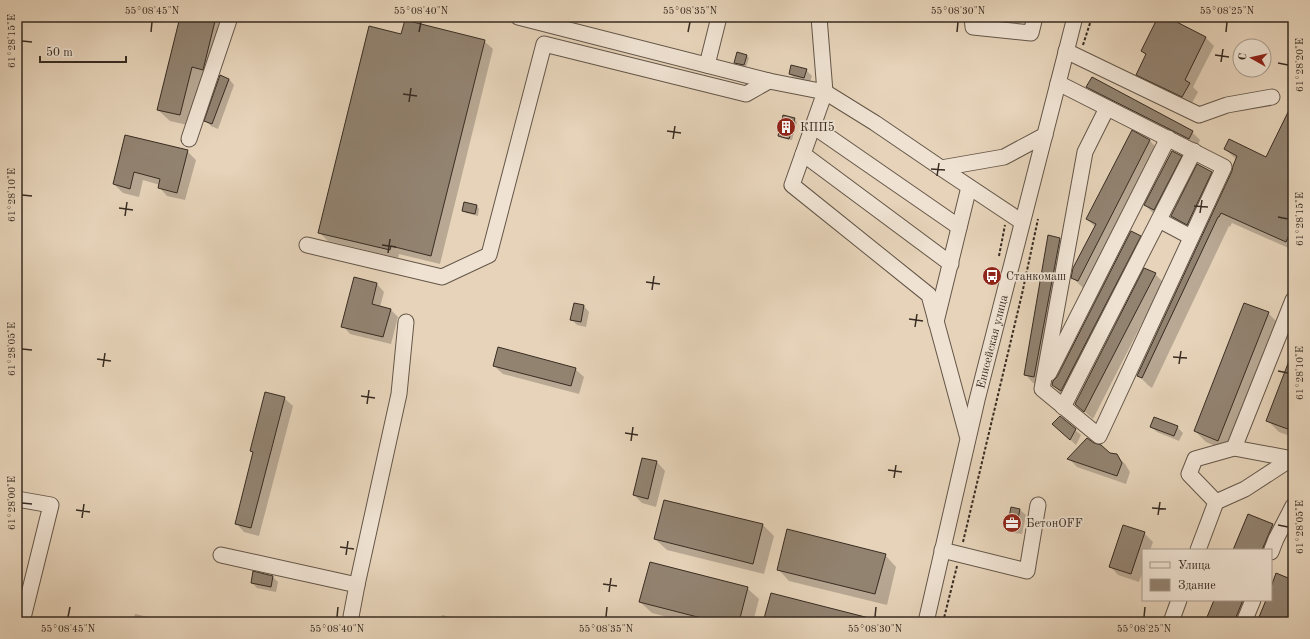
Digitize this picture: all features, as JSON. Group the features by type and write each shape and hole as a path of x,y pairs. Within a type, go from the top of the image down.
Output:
{"street":[{"path":"189,139 230,17"},
{"path":"518,17 559,22 707,65 769,81 825,92 875,123 1022,222"},
{"path":"707,65 719,17"},
{"path":"818,17 825,92 792,185 928,295 968,438"},
{"path":"972,17 973,27 1031,33 1035,17"},
{"name":"Енисейская улица","path":"926,622 976,400 1058,83 1073,55 1075,17"},
{"path":"307,245 442,277 489,255 544,44 746,94 769,81"},
{"path":"1073,55 1199,115 1227,105 1272,97"},
{"path":"1042,389 1098,436 1224,166 1058,83"},
{"path":"1042,389 1085,152 1107,108"},
{"path":"813,126 959,227"},
{"path":"941,168 1004,157 1045,135"},
{"path":"1042,389 1168,138"},
{"path":"1063,407 1194,151"},
{"path":"803,154 951,264"},
{"path":"936,323 969,187"},
{"path":"1159,220 1191,237"},
{"path":"1234,448 1293,300"},
{"path":"350,622 399,394 406,322"},
{"path":"1216,502 1189,474 1195,459 1234,448 1292,459"},
{"path":"1198,549 1216,502 1246,489 1292,459"},
{"path":"17,499 51,505 21,606 22,622"},
{"path":"942,550 1027,571 1038,505"},
{"path":"1272,549 1293,506"},
{"path":"221,555 357,585"},
{"path":"1171,622 1179,601"},
{"path":"1244,622 1253,601"}],"path":[{"path":"1073,55 1092,17"},
{"path":"943,622 1039,216"}],"building":[{"path":"180,17 216,17 203,70 192,67 180,115 157,110"},
{"path":"1158,17 1167,17 1206,37 1185,80 1190,83 1182,97 1136,75 1146,54 1141,51"},
{"path":"405,20 485,40 431,256 391,246 390,250 318,233 369,26 401,34"},
{"path":"737,52 747,55 744,65 734,63"},
{"path":"791,65 807,69 804,78 789,74"},
{"path":"220,75 229,79 212,124 204,121"},
{"path":"1092,77 1193,131 1189,139 1086,87"},
{"path":"1293,102 1293,225 1286,242 1221,213 1142,378 1137,376 1232,171 1237,156 1224,149 1229,139 1266,157"},
{"name":"КПП5","path":"783,115 795,118 789,139 778,136"},
{"path":"1132,130 1150,140 1078,281 1071,278 1073,268 1096,224 1086,219"},
{"path":"125,135 188,150 177,193 158,188 160,179 134,172 130,189 113,184"},
{"path":"1172,151 1182,156 1154,210 1144,205"},
{"path":"1197,164 1212,172 1187,225 1171,216"},
{"path":"464,202 477,205 475,214 462,211"},
{"path":"1131,231 1141,236 1061,391 1052,385 1053,381 1057,377"},
{"path":"1048,235 1060,238 1034,377 1024,375"},
{"path":"1144,268 1156,273 1084,412 1075,404"},
{"path":"354,277 377,283 372,304 391,309 383,337 341,327"},
{"path":"574,303 584,305 581,322 570,320"},
{"path":"1244,303 1269,312 1218,441 1194,431"},
{"path":"498,347 576,368 571,386 493,366"},
{"path":"1293,353 1293,431 1266,421"},
{"path":"265,392 285,397 251,528 235,524 253,452 250,451"},
{"path":"1060,416 1076,429 1070,440 1052,424"},
{"path":"1154,417 1178,426 1174,436 1150,427"},
{"path":"1087,438 1094,443 1101,445 1110,453 1117,454 1122,463 1117,476 1067,459"},
{"path":"642,458 657,461 648,499 633,495"},
{"path":"664,500 763,524 753,564 654,539"},
{"path":"1011,507 1020,509 1016,529 1007,527"},
{"path":"1248,514 1273,524 1262,549 1233,549"},
{"path":"1123,525 1145,532 1131,574 1109,567"},
{"path":"787,529 886,554 875,594 777,570"},
{"path":"650,562 748,587 739,622 717,622 639,602"},
{"path":"253,571 273,576 271,587 251,583"},
{"path":"1276,573 1293,580 1293,622 1257,622 1266,601 1272,601 1272,584"},
{"path":"771,593 873,619 873,622 763,622"},
{"path":"1214,601 1243,601 1234,622 1205,622"}],"place":[{"name":"КПП5","path":"786,127"},
{"name":"Станкомаш","path":"992,276"},
{"name":"БетонOFF","path":"1012,523"}]}
